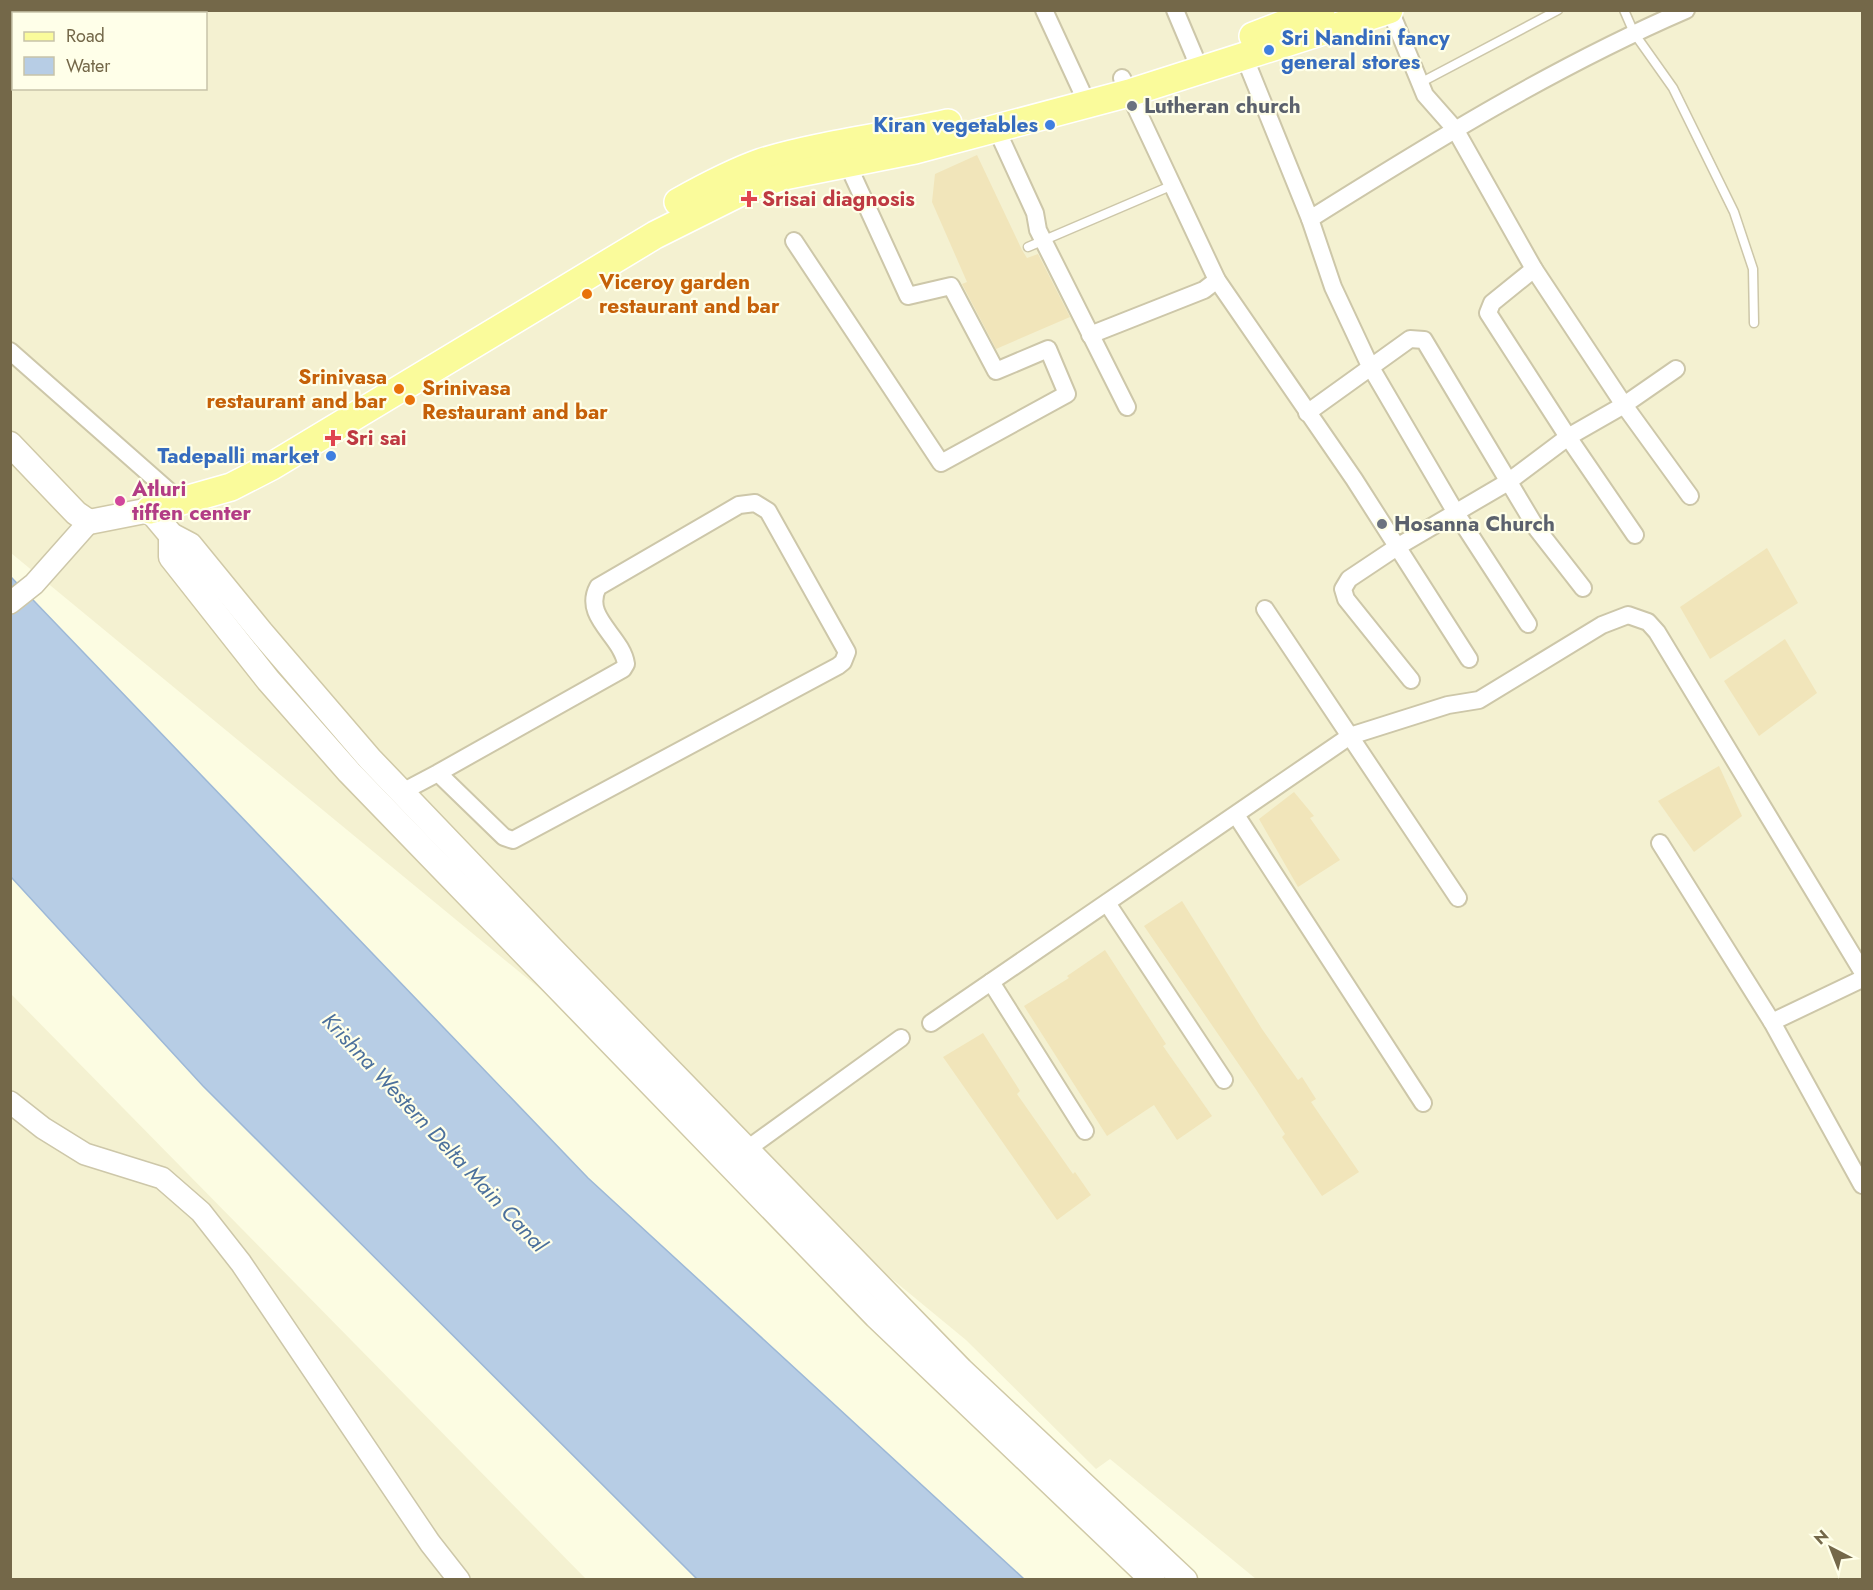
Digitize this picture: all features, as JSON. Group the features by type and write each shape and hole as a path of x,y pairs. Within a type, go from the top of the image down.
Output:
{"main road":[{"path":"215,491 224,478 442,348 531,290 681,200 730,175 789,155 1082,97 1126,85 1196,63 1321,10"},
{"path":"1196,63 1244,56 1389,10"},
{"path":"10,444 76,513 89,522 150,510 231,487 272,466 655,235 714,204 784,176 915,150 996,128 1082,97"},
{"path":"150,510 171,535 190,545 296,674 402,792 738,1155 1154,1580"},
{"path":"171,535 171,557 268,680 349,772 448,875 738,1155"},
{"path":"448,875 466,860"},
{"path":"908,1331 961,1370 1185,1580"}],"street":[{"path":"1044,10 1082,97"},
{"path":"1175,10 1196,63"},
{"path":"1389,10 1418,84 1425,96 1455,129 1534,269 1624,405 1690,496"},
{"path":"1310,219 1455,129 1634,33 1686,10"},
{"path":"1244,56 1310,219 1333,287 1370,366 1456,513 1528,624"},
{"path":"1126,85 1217,280 1354,479 1469,659"},
{"path":"996,128 1035,213 1044,240 1126,407"},
{"path":"794,241 941,464 1067,394 1048,350 996,371 951,286 908,296 847,163"},
{"path":"1534,269 1492,303 1488,313 1635,535"},
{"path":"1090,335 1204,290 1217,280"},
{"path":"1307,413 1410,339 1424,340 1537,529 1583,588"},
{"path":"10,351 179,500"},
{"path":"1410,680 1346,598 1343,589 1349,579 1397,547 1508,482 1568,437 1624,405 1676,369"},
{"path":"402,792 623,669 626,664 623,654 595,611 593,601 598,587 738,505 755,503 768,511 847,652 838,666 513,840 504,837 438,773"},
{"path":"10,603 34,584 89,522"},
{"path":"1265,609 1458,898"},
{"path":"931,1023 1350,736 1448,705 1479,700 1602,625 1628,615 1638,616 1657,632 1863,970"},
{"path":"1236,815 1423,1103"},
{"path":"1660,843 1772,1022 1863,1185"},
{"path":"1107,903 1224,1080"},
{"path":"1772,1022 1863,979"},
{"path":"991,982 1085,1131"},
{"path":"738,1155 901,1038"},
{"path":"10,1102 43,1128 85,1154 162,1178 201,1212 241,1263 418,1525 459,1580"}],"lane":[{"path":"1418,84 1558,10"},
{"path":"1624,10 1634,33 1672,88 1734,212 1753,269 1754,322"},
{"path":"1028,247 1173,185"}],"shaded area":[{"path":"10,11 1862,11 1862,1579 1256,1579 1110,1459 1096,1469 966,1340 11,553"},
{"path":"11,994 586,1579 11,1579"}],"water":[{"name":"Krishna Western Delta Main Canal","path":"11,577 588,1178 1024,1579 697,1579 203,1086 11,877"}],"building":[{"path":"977,155 1022,250 1027,258 1038,254 1070,317 996,349 962,284 967,282 932,202 935,174"},
{"path":"1767,548 1798,603 1710,659 1680,607"},
{"path":"1785,639 1817,693 1759,736 1724,681"},
{"path":"1719,766 1742,816 1694,852 1658,801"},
{"path":"1294,792 1314,816 1310,818 1340,860 1298,887 1259,819"},
{"path":"1182,901 1262,1029 1298,1080 1302,1077 1316,1099 1311,1102 1359,1172 1322,1196 1282,1137 1285,1134 1255,1088 1144,926"},
{"path":"1105,950 1166,1044 1163,1046 1212,1116 1177,1140 1154,1105 1107,1136 1024,1006 1069,978 1067,976"},
{"path":"983,1033 1020,1091 1017,1094 1073,1174 1075,1172 1091,1195 1057,1220 943,1057"}],"place":[{"name":"Sri Nandini fancy general stores","path":"1269,50"},
{"name":"Lutheran church","path":"1132,106"},
{"name":"Kiran vegetables","path":"1050,125"},
{"name":"Srisai diagnosis","path":"749,199"},
{"name":"Viceroy garden restaurant and bar","path":"587,294"},
{"name":"Srinivasa restaurant and bar","path":"399,389"},
{"name":"Srinivasa Restaurant and bar","path":"410,400"},
{"name":"Sri sai","path":"333,438"},
{"name":"Tadepalli market","path":"331,456"},
{"name":"Atluri tiffen center","path":"120,501"},
{"name":"Hosanna Church","path":"1382,524"}]}
